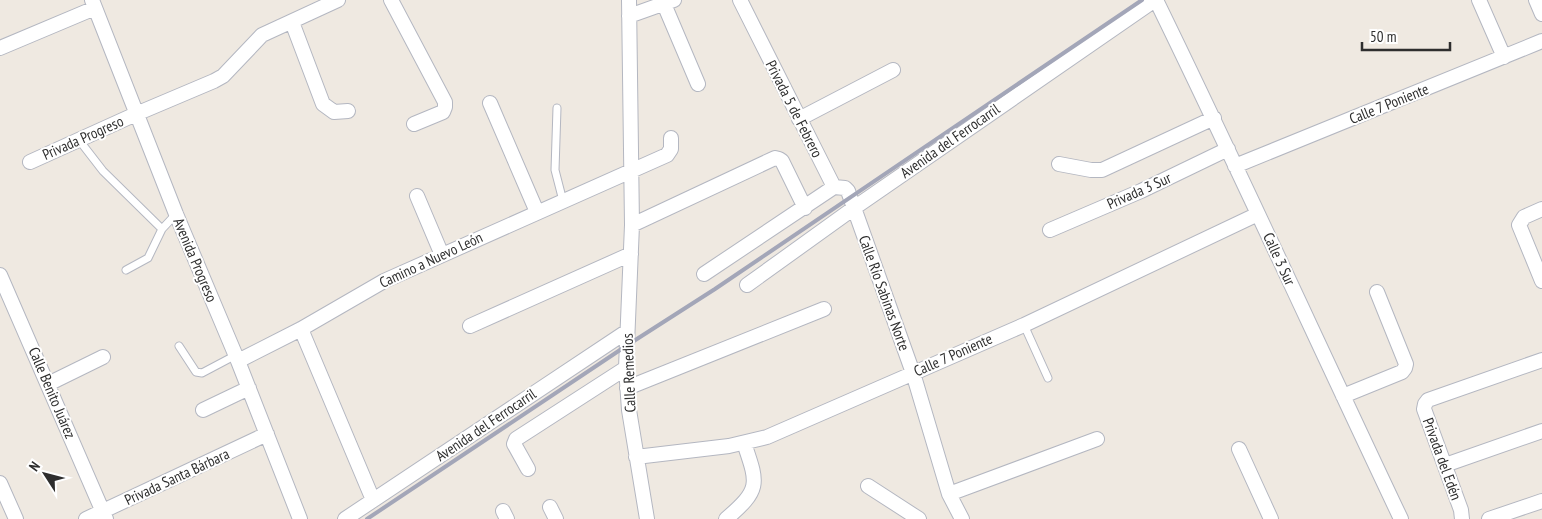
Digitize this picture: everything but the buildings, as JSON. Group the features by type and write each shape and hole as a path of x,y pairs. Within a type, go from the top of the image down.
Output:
{"street":[{"path":"136,114 223,76 262,35 338,0"},
{"path":"391,0 445,102 443,112 414,124"},
{"name":"Calle Remedios","path":"629,0 632,225 626,332 626,368 636,457 647,519"},
{"name":"Privada 5 de Febrero","path":"740,0 834,188 841,187 848,191 854,208"},
{"name":"Calle 3 Sur","path":"1156,0 1214,118 1402,519"},
{"name":"Avenida del Ferrocarril","path":"747,285 854,208 1156,0"},
{"path":"1479,0 1504,57"},
{"path":"1536,0 1542,14"},
{"path":"0,48 94,2"},
{"name":"Avenida Progreso","path":"94,2 136,114 237,358 300,519"},
{"path":"629,16 669,2 698,84"},
{"path":"292,22 323,104 334,112 348,111"},
{"name":"Calle 7 Poniente","path":"1235,166 1542,41"},
{"path":"799,119 892,70"},
{"path":"490,103 537,212"},
{"name":"Privada Progreso","path":"30,162 136,114"},
{"path":"1059,164 1091,170 1102,170 1214,118"},
{"name":"Camino a Nuevo León","path":"237,358 301,329 384,281 667,155 671,149 671,138"},
{"name":"Privada 3 Sur","path":"1050,230 1141,191 1228,149"},
{"path":"632,225 775,158 782,161 805,208"},
{"path":"704,274 834,188"},
{"path":"418,196 442,255"},
{"name":"Calle Río Sabinas Norte","path":"854,208 913,373 949,494 962,519"},
{"path":"1542,209 1524,217 1519,225 1542,280"},
{"name":"Calle 7 Poniente","path":"636,457 744,443 767,436 1024,325 1258,214"},
{"path":"470,326 631,254"},
{"name":"Calle Benito Juárez","path":"0,275 4,289 48,384 104,516"},
{"path":"1343,396 1402,372 1405,368 1406,364 1377,292"},
{"path":"627,388 824,309"},
{"path":"301,329 373,500"},
{"name":"Avenida del Ferrocarril","path":"346,519 626,332"},
{"path":"48,384 103,357"},
{"name":"Privada del Edén","path":"1462,519 1424,409 1425,404 1428,400 1542,360"},
{"path":"528,468 514,444 516,439 626,368"},
{"path":"203,410 249,388"},
{"path":"1444,465 1542,431"},
{"name":"Privada Santa Bárbara","path":"86,519 104,516 266,434"},
{"path":"949,494 1097,439"},
{"path":"726,519 741,506 753,489 754,471 744,443"},
{"path":"1239,449 1272,519"},
{"path":"0,483 16,519"},
{"path":"868,486 919,519"},
{"path":"1489,519 1542,501"}],"lane":[{"path":"557,108 555,170 563,201"},
{"path":"79,140 103,171 162,229"},
{"path":"126,270 148,258 162,229 176,214"},
{"path":"1024,325 1048,378"},
{"path":"179,346 196,372 202,373 237,358"}],"railway":[{"path":"367,519 626,346 715,289 1142,0"}]}
